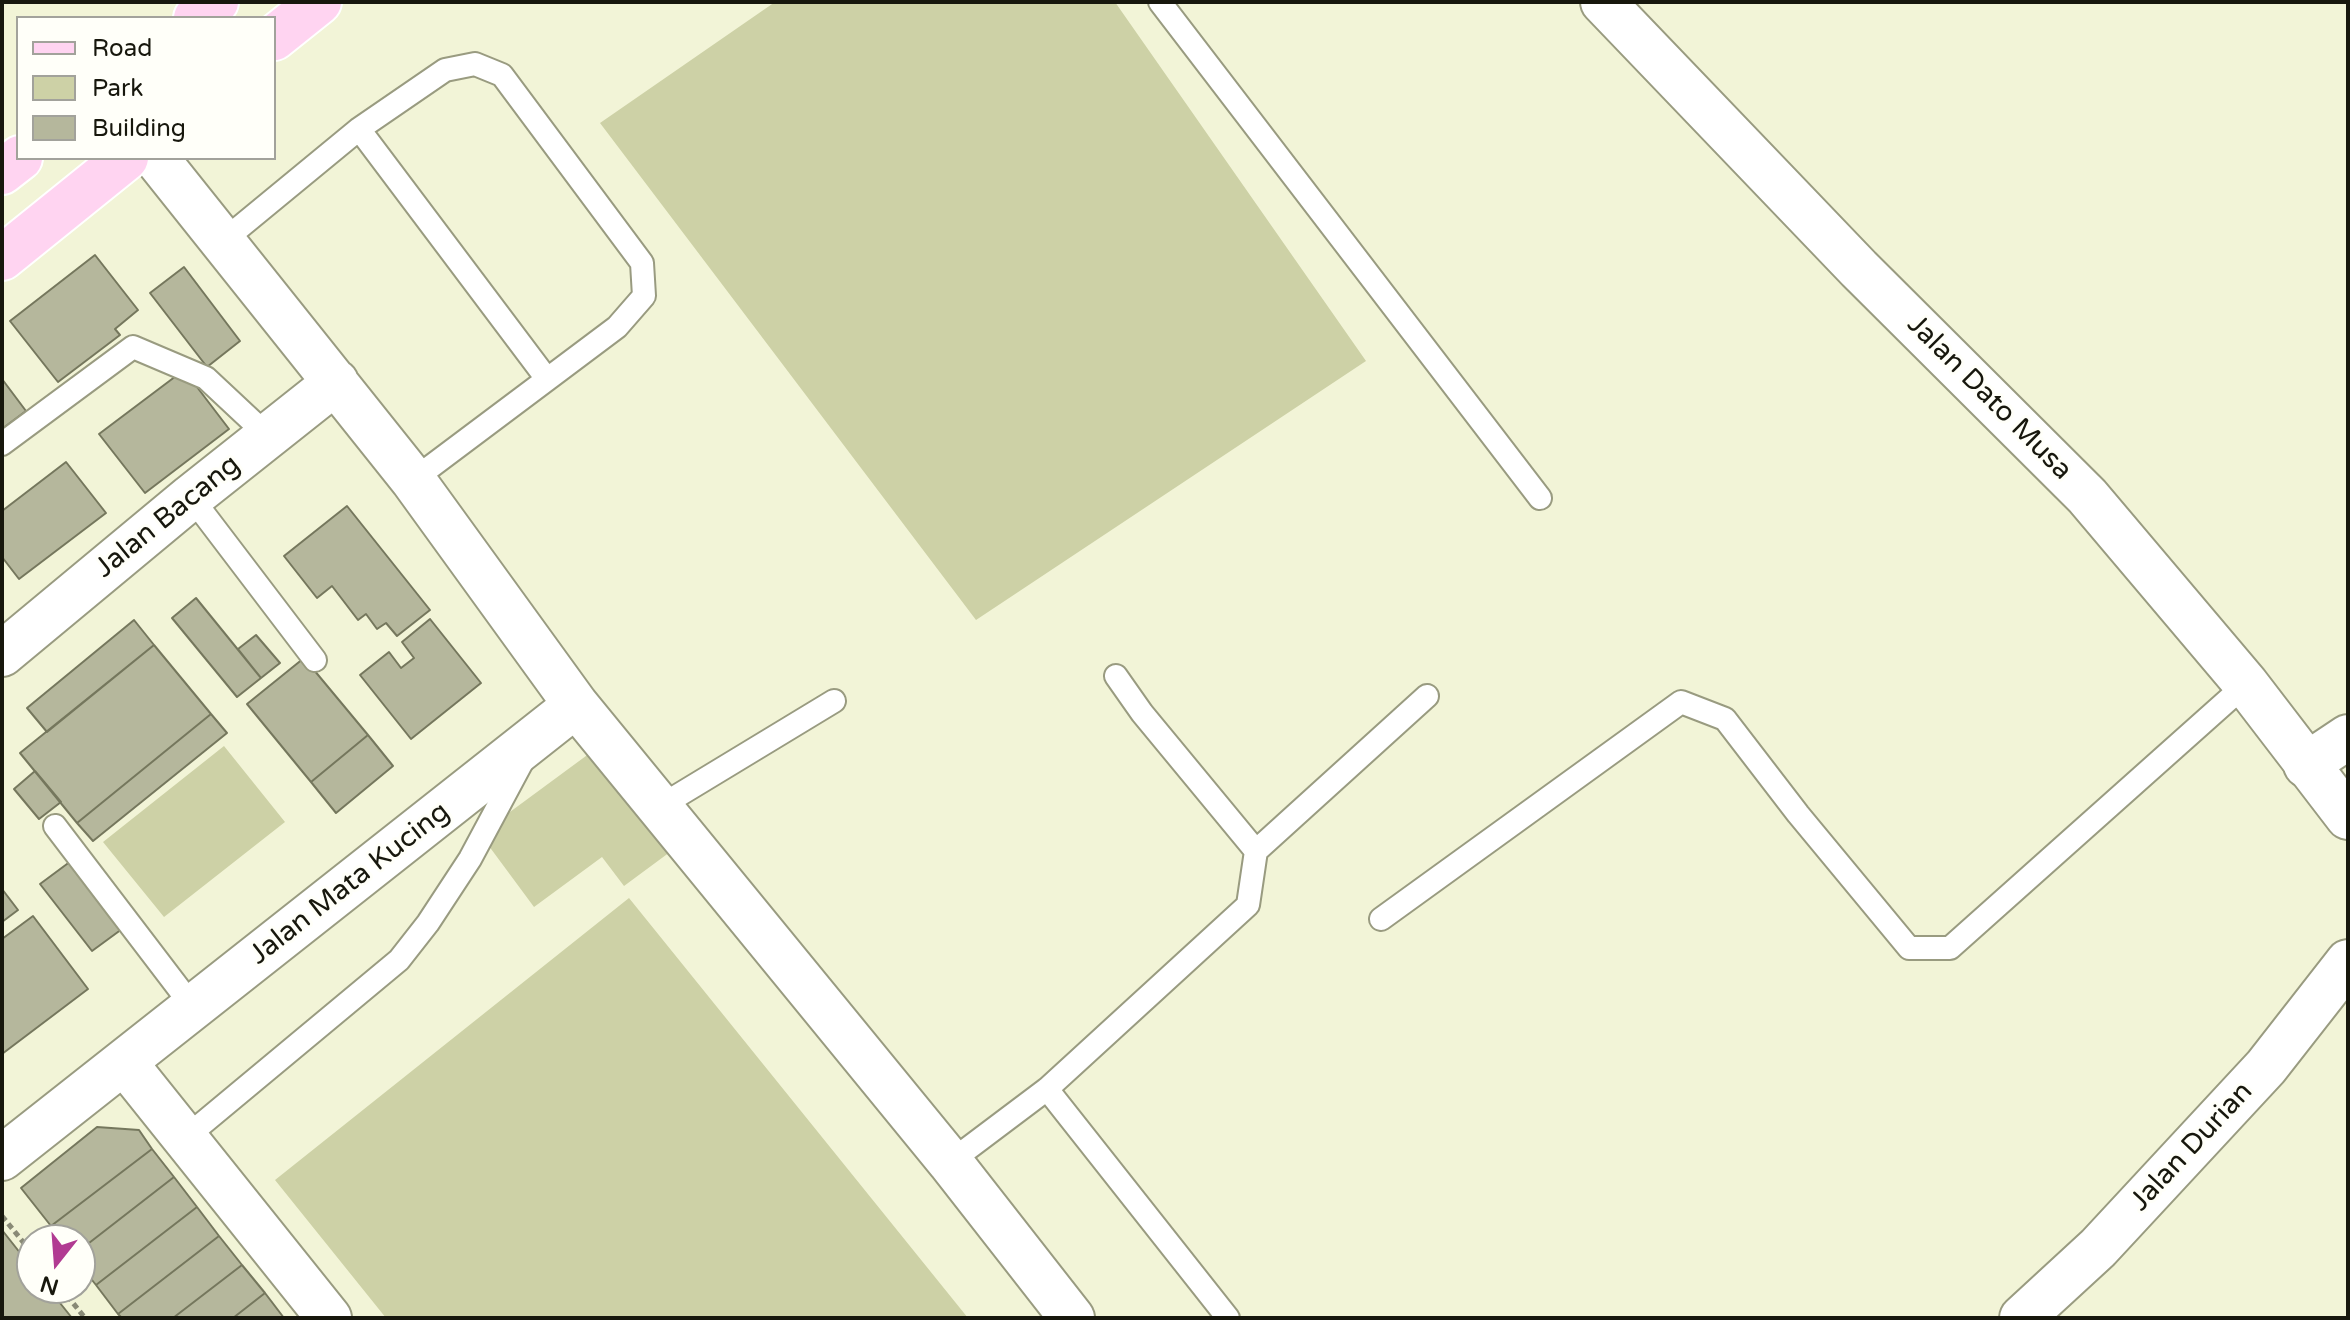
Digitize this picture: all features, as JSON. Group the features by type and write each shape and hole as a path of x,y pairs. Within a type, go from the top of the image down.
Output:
{"main road":[{"path":"198,16 216,2"},
{"path":"276,36 319,2"},
{"path":"2,258 124,160"}],"street":[{"name":"Jalan Dato Musa","path":"1603,2 1859,269 2087,496 2246,684 2348,817"},
{"path":"158,160 413,480 576,705 950,1162 1072,1318"},
{"name":"Jalan Bacang","path":"2,654 336,382"},
{"name":"Jalan Mata Kucing","path":"2,1158 576,705"},
{"path":"2306,765 2348,737"},
{"name":"Jalan Durian","path":"2022,1318 2098,1248 2266,1067 2348,962"},
{"path":"124,1062 329,1318"}],"lane":[{"path":"1160,2 1540,498"},
{"path":"223,241 359,129 445,70 475,64 502,75 642,263 644,296 617,327 413,480"},
{"path":"359,129 547,379"},
{"path":"2,444 133,347 206,378 268,436"},
{"path":"191,497 315,660"},
{"path":"1116,676 1142,713 1256,851"},
{"path":"1381,919 1681,702 1725,719 1798,814 1909,948 1950,948 2246,684"},
{"path":"950,1162 1047,1089 1248,905 1256,851 1427,696"},
{"path":"659,807 834,701"},
{"path":"185,1138 399,960 428,923 470,859 534,738"},
{"path":"55,826 193,1007"},
{"path":"1047,1089 1228,1318"}],"path":[{"path":"2,1216 16,1233"}],"green space":[{"path":"775,2 1115,2 1366,361 976,620 600,123"},
{"path":"224,746 285,822 164,917 103,842"},
{"path":"590,753 644,825 648,822 670,852 624,886 602,857 534,907 480,834"},
{"path":"629,898 968,1318 386,1318 275,1180"}],"building":[{"path":"95,255 138,310 115,329 120,335 58,382 10,321"},
{"path":"184,267 240,341 207,367 150,293"},
{"path":"184,370 229,429 145,493 99,434"},
{"path":"2,379 26,411 2,429"},
{"path":"66,462 106,513 19,579 2,557 2,511"},
{"path":"347,506 430,610 397,636 386,623 377,629 366,614 358,620 332,586 317,598 284,556"},
{"path":"196,598 261,678 237,697 172,618"},
{"path":"430,619 481,683 411,739 360,675 389,652 401,668 414,658 402,642"},
{"path":"134,620 154,645 47,732 27,708"},
{"path":"256,635 280,663 261,678 238,649"},
{"path":"154,645 211,714 77,823 20,753"},
{"path":"304,658 368,735 311,782 247,704"},
{"path":"211,714 227,733 93,841 77,823"},
{"path":"368,735 393,766 336,813 311,782"},
{"path":"35,771 61,802 39,819 14,789"},
{"path":"71,861 122,929 92,951 40,884"},
{"path":"2,889 18,910 2,922"},
{"path":"33,916 88,989 2,1054 2,939"},
{"path":"97,1127 139,1130 152,1149 54,1224 49,1224 21,1188"},
{"path":"152,1149 174,1177 96,1238 96,1224 54,1224"},
{"path":"174,1177 197,1207 96,1285 96,1238"},
{"path":"197,1207 219,1236 118,1314 96,1285"},
{"path":"2,1230 16,1248 16,1304 61,1304 72,1318 2,1318"},
{"path":"219,1236 242,1265 173,1318 122,1318 118,1314"},
{"path":"242,1265 265,1293 233,1318 173,1318"},
{"path":"265,1293 284,1318 233,1318"}]}
